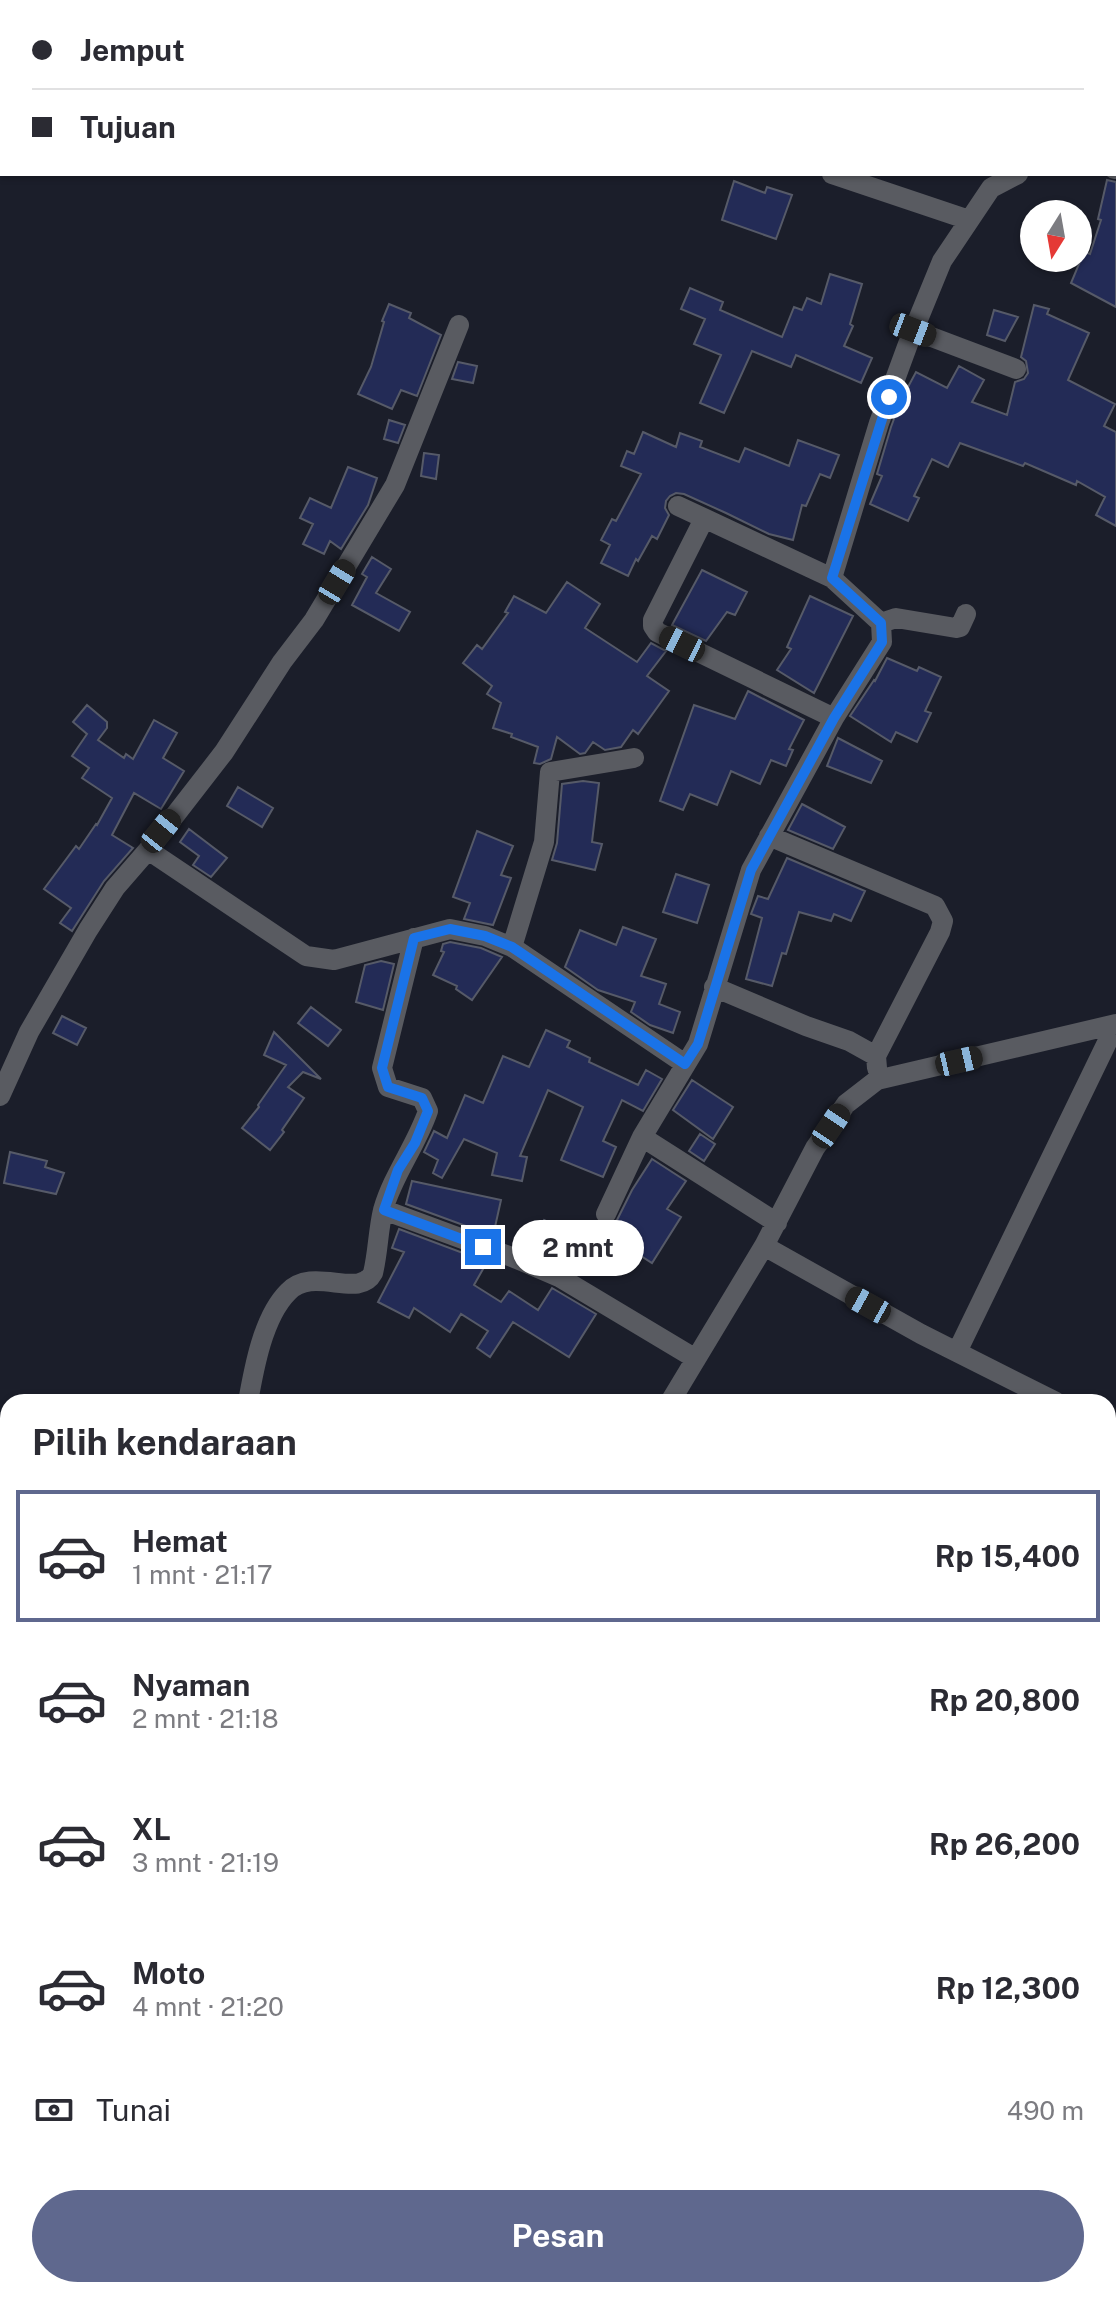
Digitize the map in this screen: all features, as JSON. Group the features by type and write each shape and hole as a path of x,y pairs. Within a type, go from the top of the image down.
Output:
{"street":[{"path":"838,176 969,220"},
{"path":"832,578 879,423 942,261 991,188 1014,176"},
{"path":"0,1096 29,1032 115,888 224,752 282,662 314,620 388,497 403,468 459,325"},
{"path":"913,330 1016,369"},
{"path":"606,1214 642,1137 698,1044 751,870 834,718 882,642 881,623 832,578 678,506"},
{"path":"704,519 653,620 653,626 657,632 834,718"},
{"path":"881,623 896,618 956,628 960,627 966,614"},
{"path":"512,947 544,842 550,772 634,758"},
{"path":"769,836 935,906 943,921 876,1056 877,1080"},
{"path":"148,850 306,956 334,960 450,929 485,936 512,947 685,1064"},
{"path":"249,1394 255,1364 272,1314 288,1291 302,1282 313,1280 353,1284 370,1280 384,1210 398,1170 415,1143 428,1111 422,1098 388,1087 382,1068 414,938"},
{"path":"714,987 849,1041 876,1056"},
{"path":"675,1394 764,1246 815,1148 846,1104 877,1080 1115,1025"},
{"path":"957,1352 1115,1025"},
{"path":"642,1137 777,1223"},
{"path":"384,1210 559,1277 696,1359"},
{"path":"764,1246 921,1334 1040,1394"}],"building":[{"path":"1107,180 1116,182 1116,307 1071,283 1076,272 1092,272 1092,248 1101,220 1098,219"},
{"path":"734,181 765,193 767,187 792,195 776,239 722,220"},
{"path":"830,274 862,284 850,324 853,326 844,346 872,358 861,383 796,355 791,367 752,351 724,413 700,403 721,355 694,344 705,319 681,309 690,288 723,302 720,310 782,337 794,307 802,310 807,298 821,304"},
{"path":"389,304 411,313 409,318 441,335 417,396 401,390 392,409 358,394 371,367"},
{"path":"1034,305 1049,309 1047,314 1089,333 1068,380 1115,404 1104,426 1116,432 1116,526 1096,515 1105,497 1077,481 1076,485 1025,463 1023,466 960,443 948,467 932,459 914,496 919,498 908,521 870,504 882,476 877,474 891,427 916,372 947,388 959,366 984,380 972,402 1007,415 1015,382 1024,379 1028,373 1026,361 1021,357"},
{"path":"994,310 1018,317 1005,341 987,335"},
{"path":"458,362 477,366 473,383 452,379"},
{"path":"389,420 405,425 398,443 384,439"},
{"path":"643,432 676,447 680,433 702,441 700,447 739,462 745,448 789,466 798,440 839,455 830,478 820,474 806,506 802,505 793,540 769,534 676,493 666,501 665,508 669,515 657,539 652,536 628,576 601,563 610,545 601,540 612,519 616,521 641,474 621,466 627,451 634,454"},
{"path":"424,453 439,455 436,479 421,476"},
{"path":"348,467 377,478 368,505 341,549 330,541 324,554 303,544 313,524 300,518 310,498 331,508"},
{"path":"372,557 391,569 376,593 410,612 399,631 352,605 367,577 362,574"},
{"path":"702,570 747,592 735,615 727,612 706,641 672,625"},
{"path":"567,582 600,604 585,628 637,662 651,643 666,651 647,676 669,691 638,734 633,730 621,747 605,750 593,742 585,753 580,754 557,737 551,759 540,764 534,763 538,747 493,728 501,703 487,694 492,686 463,663 477,645 482,649 508,613 505,612 514,596 546,613"},
{"path":"810,596 853,616 814,693 777,670 791,649 787,647"},
{"path":"887,658 941,677 925,711 931,713 917,742 896,732 891,742 850,716"},
{"path":"748,691 804,720 789,749 793,750 786,766 771,760 760,784 731,771 717,805 690,794 683,810 660,801 694,705 735,719"},
{"path":"87,705 107,722 107,728 98,740 124,758 126,754 133,759 154,720 177,733 163,758 184,771 161,809 134,793 112,835 133,848 104,881 72,931 60,923 71,908 44,889 76,846 79,849 97,825 112,798 82,778 89,768 72,756 87,734 73,722"},
{"path":"838,738 882,761 871,783 827,766"},
{"path":"583,781 599,783 592,842 602,844 595,870 552,860 557,843 562,784"},
{"path":"238,787 273,808 262,827 227,806"},
{"path":"802,804 845,827 833,849 788,830"},
{"path":"189,829 227,858 211,877 193,865 199,856 180,842"},
{"path":"477,831 513,846 501,875 511,878 493,925 464,919 470,903 453,897"},
{"path":"787,858 865,891 851,921 834,914 831,921 799,912 772,986 746,979 762,918 751,914 758,896 768,899"},
{"path":"676,874 709,885 697,923 663,912"},
{"path":"623,927 656,939 641,976 666,984 659,1004 680,1012 673,1033 650,1025 631,1012 635,1002 598,990 565,967 580,930 616,945"},
{"path":"450,942 481,948 502,957 472,1000 456,989 457,986 433,975 444,952 441,951 443,944"},
{"path":"381,961 394,964 383,1010 356,1002 365,965"},
{"path":"311,1007 341,1030 328,1046 298,1023"},
{"path":"62,1016 86,1028 77,1045 53,1033"},
{"path":"546,1030 570,1041 567,1047 590,1058 589,1062 638,1085 646,1070 662,1079 643,1111 622,1100 603,1141 616,1147 603,1177 561,1160 583,1107 548,1090 520,1156 527,1157 522,1181 492,1175 497,1153 464,1139 442,1178 433,1173 438,1160 424,1152 434,1131 447,1138 465,1095 483,1103 503,1056 529,1067"},
{"path":"274,1032 321,1079 303,1072 288,1087 304,1098 270,1150 242,1128 286,1065 264,1055"},
{"path":"692,1080 733,1107 713,1139 673,1110"},
{"path":"700,1134 715,1144 704,1161 689,1151"},
{"path":"10,1152 47,1161 45,1167 64,1173 56,1194 4,1183"},
{"path":"652,1159 686,1181 667,1209 681,1217 652,1263 607,1234 607,1228 617,1220"},
{"path":"412,1181 501,1200 493,1236 406,1204"},
{"path":"544,1220 577,1237 565,1266 528,1250"},
{"path":"399,1229 487,1262 474,1285 501,1302 509,1291 538,1310 552,1288 596,1314 569,1357 513,1322 490,1357 477,1348 488,1331 461,1314 450,1332 414,1308 409,1318 378,1302 404,1252 392,1248"}],"route":[{"path":"483,1247 384,1210 398,1170 415,1143 428,1111 422,1098 388,1087 382,1068 414,938 450,929 485,936 512,947 685,1064 698,1044 751,870 834,718 882,642 881,623 832,578 889,397"}]}
